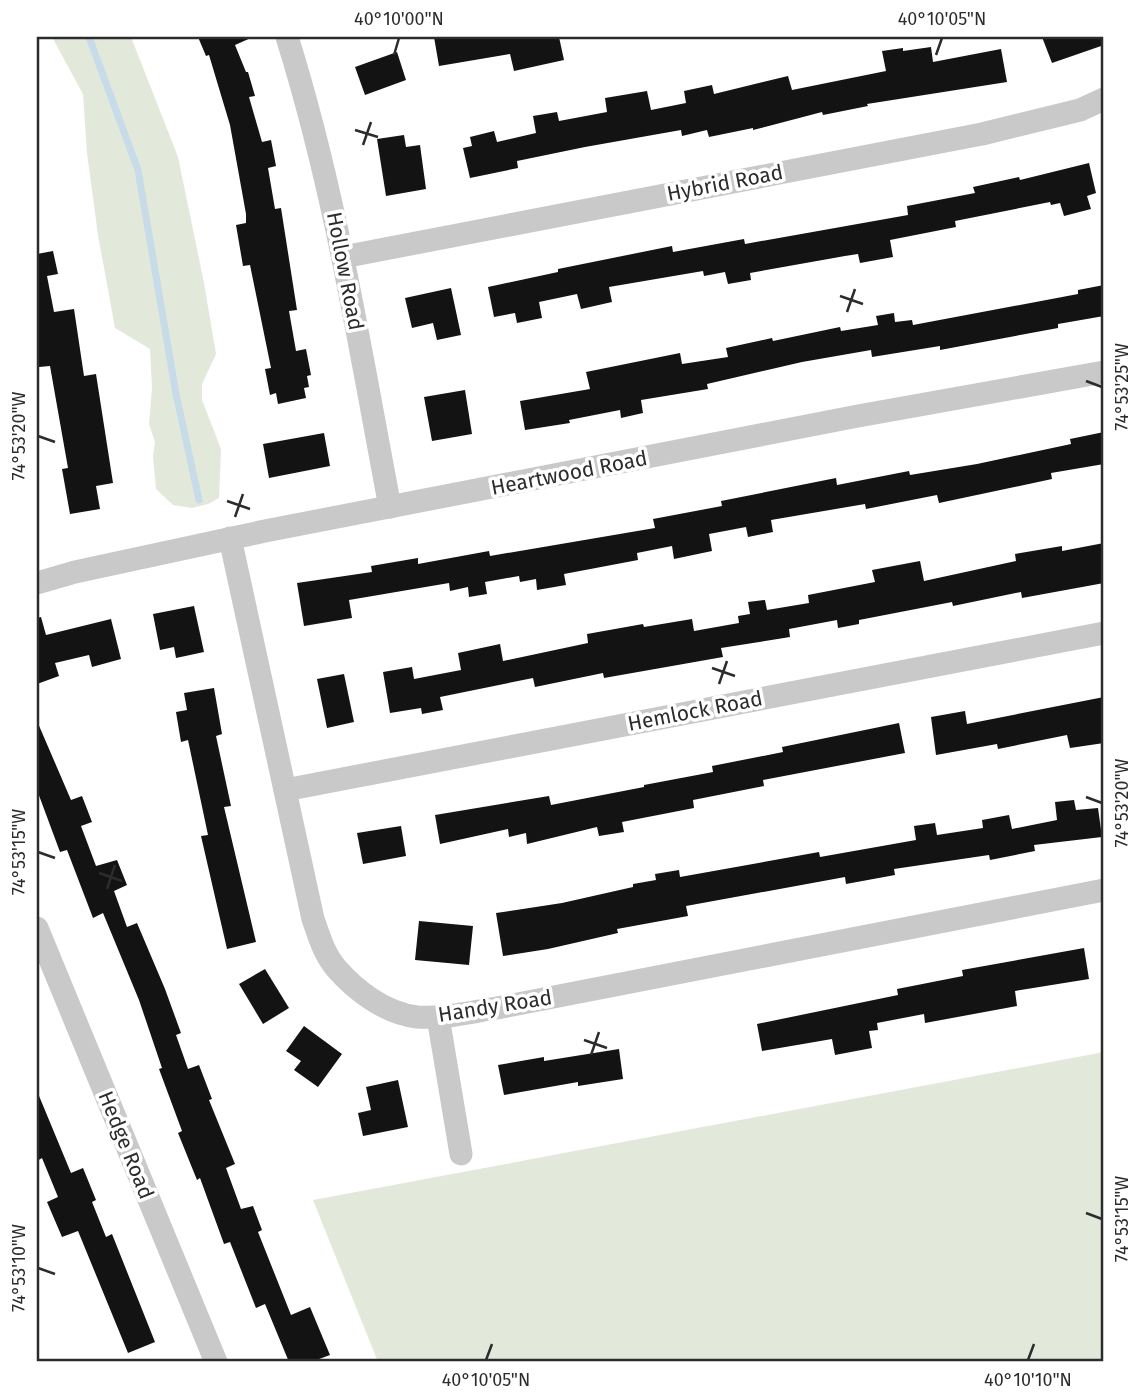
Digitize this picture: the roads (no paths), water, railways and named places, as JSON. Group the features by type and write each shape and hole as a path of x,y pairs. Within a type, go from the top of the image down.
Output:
{"street":[{"name":"Hollow Road","path":"287,37 309,112 343,257 390,507"},
{"name":"Hybrid Road","path":"343,257 982,134 1080,110 1104,99"},
{"name":"Heartwood Road","path":"37,583 230,538 858,416 1104,372"},
{"name":"Handy Road","path":"230,538 313,919 324,949 335,967 365,995 385,1008 403,1014 438,1017 497,1008 1104,890"},
{"name":"Hemlock Road","path":"285,790 1104,633"},
{"name":"Hedge Road","path":"37,928 216,1362"},
{"path":"438,1017 461,1154"}],"waterway":[{"path":"89,37 138,170 176,394 199,500"}]}
